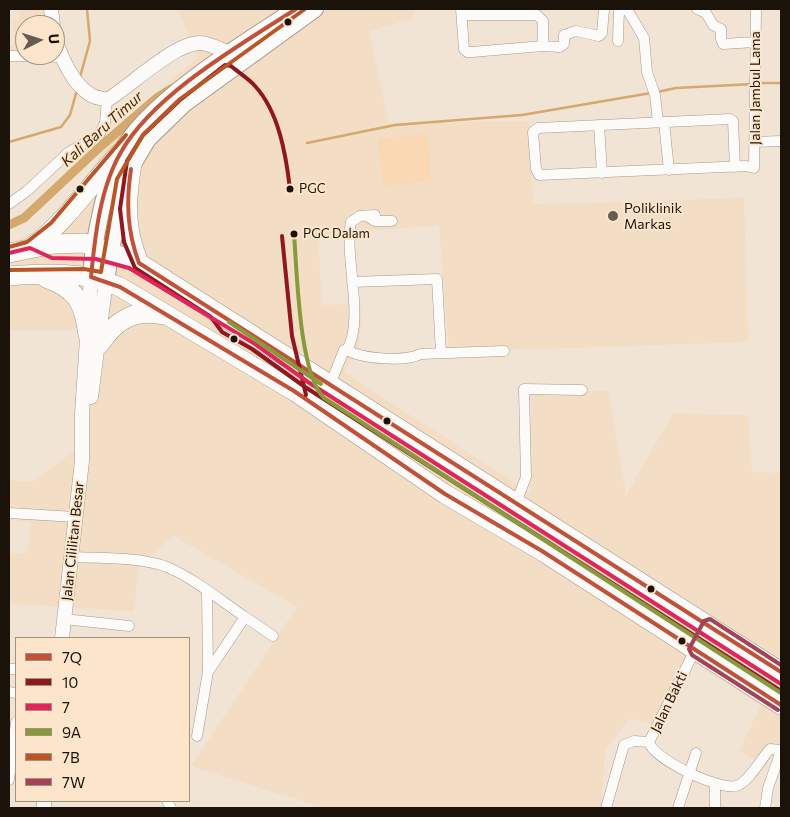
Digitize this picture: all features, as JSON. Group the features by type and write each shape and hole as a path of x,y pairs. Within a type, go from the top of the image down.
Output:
{"highway":[{"path":"30,248 61,222 99,175 127,158"},
{"path":"127,158 126,209 130,241 140,263"},
{"path":"9,253 54,244 84,243 101,262 170,317 294,392 445,494 542,551 781,705"},
{"path":"9,276 37,275 101,262 140,263 781,672"},
{"path":"37,275 65,286 74,293 86,318 93,340 124,318 146,312 170,317"},
{"path":"695,650 709,625"}],"main road":[{"path":"101,262 105,195 127,158 141,124 166,101 230,53 296,9"},
{"path":"127,158 184,104 315,9"}],"street":[{"path":"543,46 541,18 537,15 461,12 463,44 467,52 563,45 564,35 568,32 576,31 601,35 604,9"},
{"path":"618,41 621,9 628,10 644,38 647,72 652,84 661,122 669,170"},
{"path":"697,9 706,13 713,25 721,29 720,39 723,44 755,42"},
{"name":"Jalan Jambul Lama","path":"735,166 754,168 756,9"},
{"path":"106,100 172,53 189,45 201,42 230,53"},
{"path":"65,61 82,88 92,96 106,100"},
{"path":"9,204 27,191 69,152 99,135 105,123 106,100"},
{"path":"732,119 735,166 602,173 539,174 536,169 533,134 538,128 599,125 732,119"},
{"path":"599,125 602,173"},
{"path":"754,142 781,141"},
{"path":"330,385 344,350 347,350 353,332 352,282 348,246 351,222 357,217 371,215 375,221 392,221"},
{"name":"Jalan Cililitan Besar","path":"62,637 101,262"},
{"path":"352,282 437,279 440,354"},
{"path":"347,350 361,357 411,358 420,354 504,352"},
{"path":"516,503 526,478 524,389 582,390"},
{"path":"9,513 75,517"},
{"path":"71,557 120,560 165,566 181,574 273,636"},
{"path":"197,736 208,672 207,592"},
{"path":"208,672 245,617"},
{"path":"64,619 129,626"},
{"name":"Jalan Bakti","path":"695,650 649,742 654,750 690,773 715,784 738,785 747,779 770,749 781,750 768,788 765,808"},
{"path":"9,780 15,729"},
{"path":"606,808 624,745 634,741 649,742"},
{"path":"678,808 696,753"},
{"path":"715,784 715,808"}],"shaded area":[{"path":"20,9 47,9 48,15 20,15"},
{"path":"178,9 415,9 412,18 369,32 389,123 529,121 533,204 744,198 748,342 449,352 439,225 318,235 322,305 362,304 359,348 344,372 530,493 531,392 608,391 626,495 673,414 748,415 752,472 781,473 781,738 765,765 739,751 761,705 689,660 655,727 645,721 629,719 605,751 601,808 324,808 191,766 297,607 174,536 139,565 134,611 9,604 10,553 27,553 31,523 9,520 9,480 32,482 77,449 83,330 9,330 9,244 56,223 120,126 197,58"},
{"path":"13,20 15,20 15,58 9,60 9,45 14,45"},
{"path":"427,134 431,181 383,186 378,139"}],"waterway":[{"path":"80,77 90,41 87,9"},
{"path":"759,83 781,83"},
{"path":"657,92 676,88 753,84"},
{"name":"Kali Baru Timur","path":"9,225 24,218 101,146 158,97 171,89"},
{"path":"9,142 61,127 70,115 77,90"},
{"path":"307,143 395,125 522,115 651,93"}],"transit line":[{"name":"7Q","path":"296,9 200,72 154,110 136,131 121,152 103,197 91,277 120,287 294,391 445,494 542,551 781,705"},
{"name":"7B","path":"9,270 84,269 101,272 117,179 143,135 180,99 305,9"},
{"name":"10","path":"290,189 280,134 270,108 252,83 231,66 225,65 180,100 143,135 127,161 120,209 124,242 135,268 211,317 222,332 252,349 305,387 778,689"},
{"name":"7B","path":"9,247 27,242 51,223 126,135"},
{"name":"7Q","path":"131,169 128,193 130,228 139,263 781,672"},
{"name":"9A","path":"294,234 298,296 304,345 316,386 324,398 781,693"},
{"name":"10","path":"282,236 292,336 306,395"},
{"name":"7","path":"9,253 30,248 52,258 96,259 129,268 255,344 308,382 781,684"},
{"name":"9A","path":"229,322 321,384"},
{"name":"7W","path":"778,710 692,655 689,649 704,621 710,619 781,665"}],"place":[{"name":"PGC","path":"290,189"},
{"name":"Poliklinik Markas","path":"613,216"},
{"name":"PGC Dalam","path":"294,234"}]}
